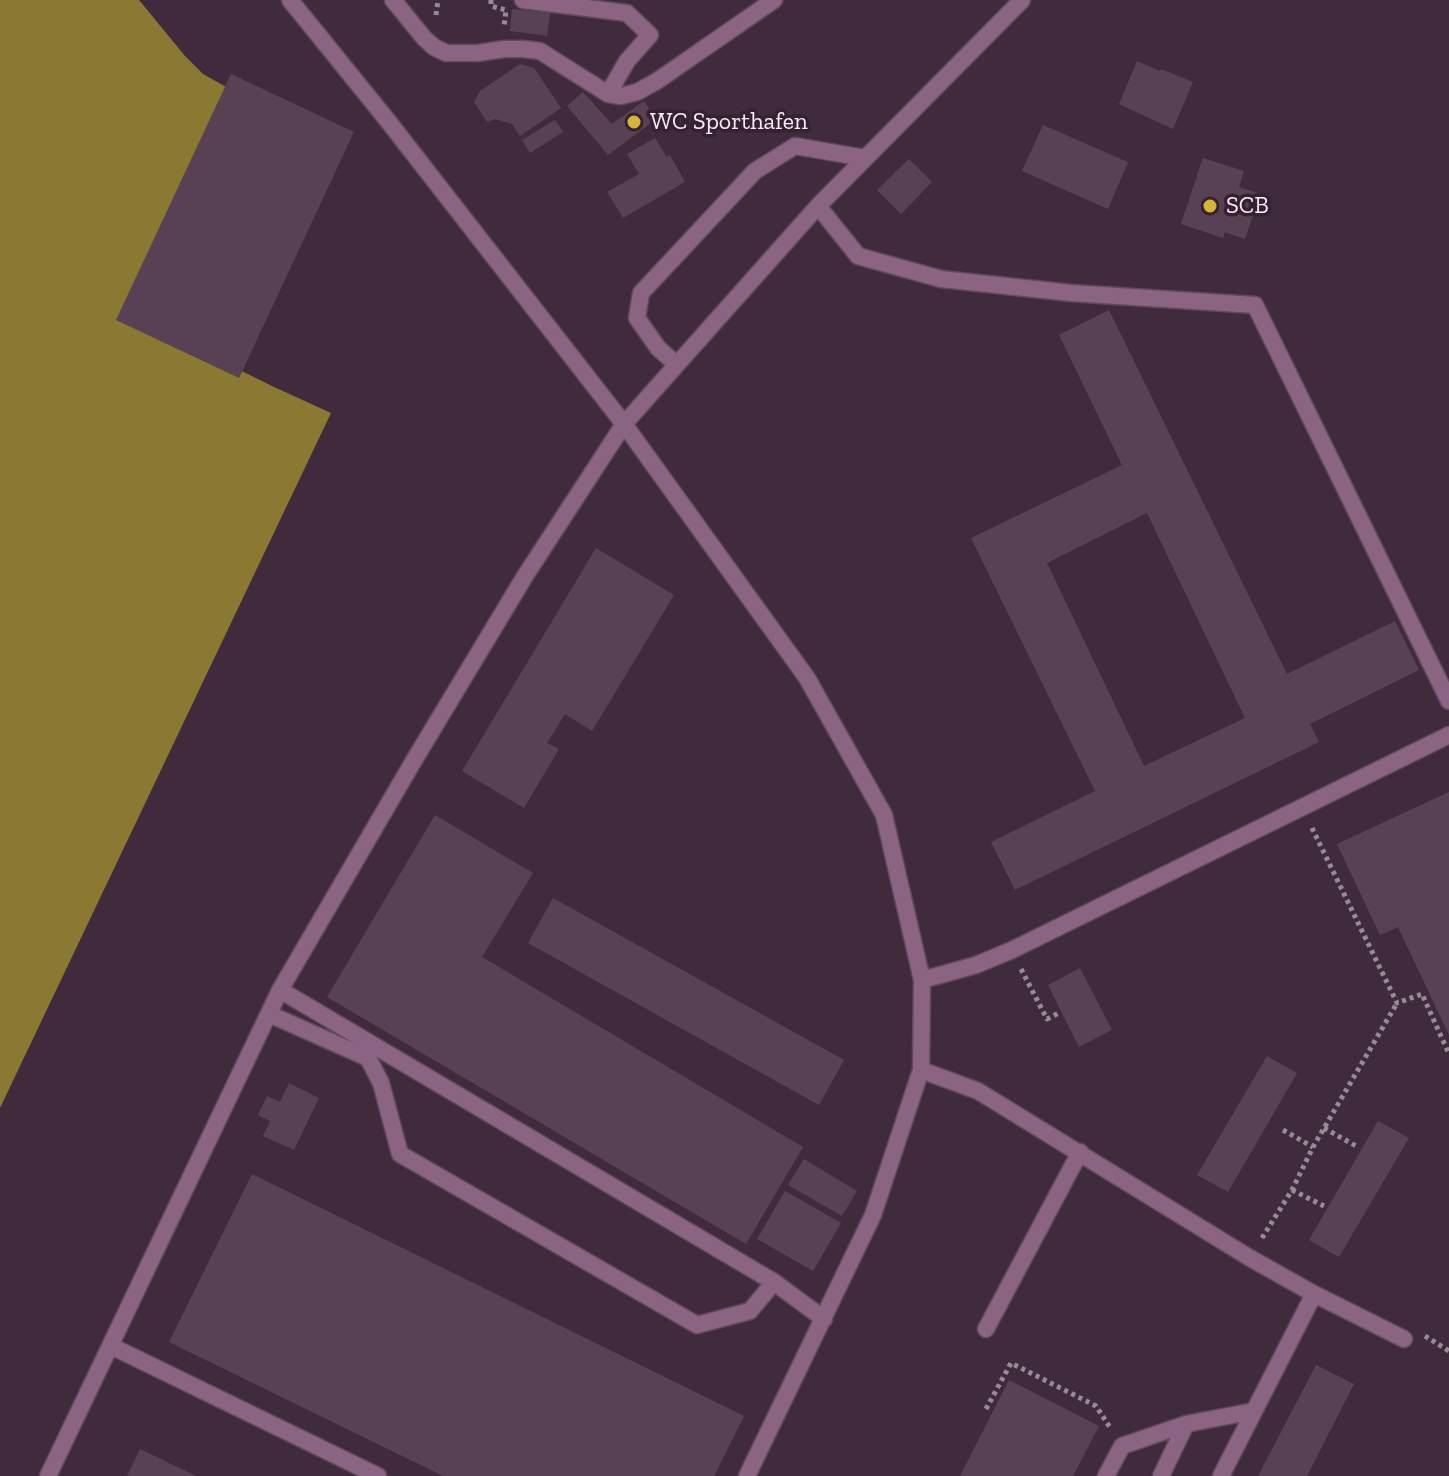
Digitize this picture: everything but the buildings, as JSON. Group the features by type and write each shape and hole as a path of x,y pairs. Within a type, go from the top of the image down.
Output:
{"lane":[{"path":"290,0 624,424 807,678 884,815 922,980 921,1070 873,1215 747,1476"},
{"path":"393,0 424,38 446,53 504,49 540,51 608,94 621,96 637,92 657,81 774,0"},
{"path":"523,0 627,13 650,35 627,61 608,94"},
{"path":"48,1476 280,990 525,576 624,424 818,206 1022,0"},
{"path":"676,364 658,348 637,318 641,293 755,171 795,146 865,158"},
{"path":"818,206 858,256 941,279 1071,293 1255,305 1449,701"},
{"path":"922,980 976,965 1012,950 1449,735"},
{"path":"280,990 774,1282 824,1319"},
{"path":"269,1014 368,1058 381,1083 400,1154 697,1325 750,1311 774,1282"},
{"path":"921,1070 978,1091 1250,1258 1404,1339"},
{"path":"986,1329 1080,1152"},
{"path":"1221,1476 1314,1294"},
{"path":"111,1346 378,1476"},
{"path":"1106,1476 1122,1446 1186,1424 1254,1411"},
{"path":"1161,1476 1186,1424"}],"path":[{"path":"491,0 491,6 506,10 504,49"},
{"path":"1302,808 1397,1003"},
{"path":"1012,950 1047,1019 1061,1012"},
{"path":"1250,1258 1292,1190 1313,1147 1397,1003 1422,994 1449,1054"},
{"path":"1324,1128 1356,1146"},
{"path":"1283,1130 1313,1147"},
{"path":"1292,1190 1324,1206"},
{"path":"986,1409 1011,1363 1096,1406 1122,1446"}],"shaded area":[{"path":"0,0 139,0 203,74 228,88 201,351 331,413 0,1108"}],"place":[{"name":"WC Sporthafen","path":"634,122"},
{"name":"SCB","path":"1210,206"}]}
